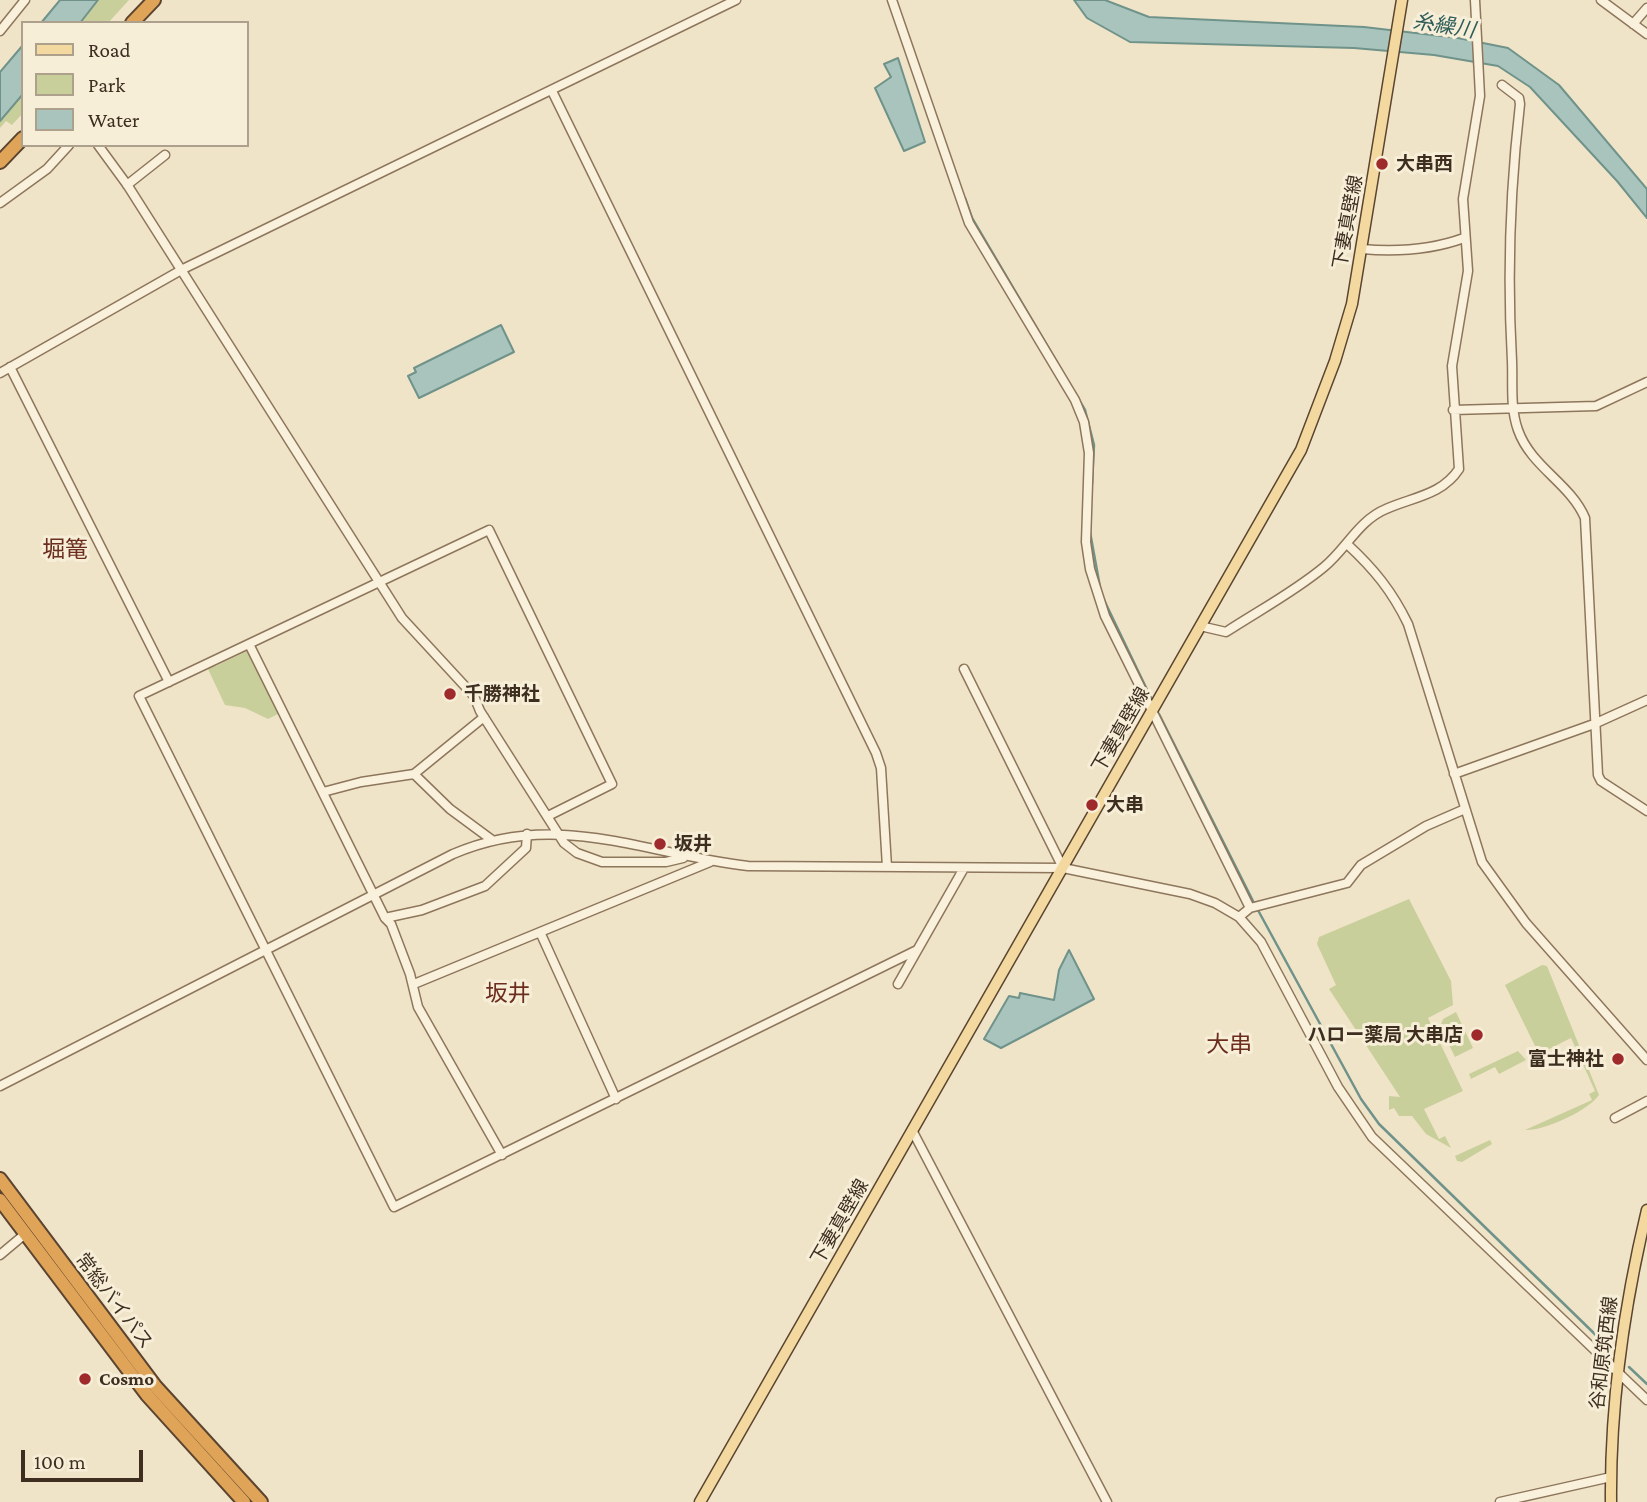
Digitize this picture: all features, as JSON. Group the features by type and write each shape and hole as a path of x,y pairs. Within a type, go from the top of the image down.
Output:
{"highway":[{"path":"134,21 154,0"},
{"path":"0,162 21,140"},
{"name":"常総バイパス","path":"0,1179 156,1387 261,1502"},
{"name":"常総バイパス","path":"0,1200 147,1395 244,1502"}],"main road":[{"name":"下妻真壁線","path":"701,1502 1301,450 1335,361 1352,304 1402,0"},
{"name":"谷和原筑西線","path":"1611,1502 1617,1372 1634,1263 1647,1210"}],"street":[{"path":"0,31 24,0"},
{"path":"0,373 182,270 736,0"},
{"path":"892,0 969,223 1075,400 1084,422 1089,453 1085,531 1090,569 1105,616 1151,712 1253,906"},
{"path":"1200,626 1226,632 1325,567 1366,521 1384,509 1427,495 1451,482 1460,469 1453,410 1452,366 1468,271 1462,199 1480,96 1475,0"},
{"path":"1601,0 1647,34"},
{"path":"1633,24 1647,8"},
{"path":"1502,85 1519,98 1520,104 1510,217 1508,293 1513,409 1526,449 1579,503 1585,518 1594,723 1601,782 1647,811"},
{"path":"552,91 876,753 881,768 887,867"},
{"path":"0,203 47,169 67,147"},
{"path":"100,147 182,270 408,626 466,684 484,718 558,833 577,853 594,860 666,862 687,857"},
{"path":"127,185 165,155"},
{"path":"1362,249 1388,251 1426,248 1464,238"},
{"path":"10,367 169,682"},
{"path":"1453,410 1596,406 1647,382"},
{"path":"548,816 612,784 489,530 139,696 394,1207 917,950"},
{"path":"1347,544 1378,572 1393,593 1408,624 1482,862 1526,923 1647,1060"},
{"path":"249,644 372,895 384,918 391,924 414,984 418,1007 502,1155"},
{"path":"964,669 1063,868"},
{"path":"1454,774 1594,723 1647,700"},
{"path":"323,792 361,782 414,774 484,718"},
{"path":"414,774 450,809 492,840"},
{"path":"1238,917 1253,906 1347,883 1361,865 1426,826 1465,809"},
{"path":"0,1086 453,854 492,840 527,834 558,833 710,862 748,866 1063,868 1190,894 1223,907 1238,917 1261,942 1338,1087 1372,1137 1647,1400"},
{"path":"384,918 422,910 485,886 526,848 527,834"},
{"path":"414,984 710,862"},
{"path":"898,984 964,868"},
{"path":"540,932 616,1099"},
{"path":"1615,1118 1647,1101"},
{"path":"912,1130 1107,1502"},
{"path":"0,1255 25,1234"},
{"path":"1500,1502 1611,1477"}],"green space":[{"path":"96,0 129,0 110,21 79,21"},
{"path":"21,91 21,115 12,125 6,121 0,128 0,117"},
{"path":"249,650 280,713 268,719 245,708 225,705 207,667 216,666"},
{"path":"1409,899 1451,981 1453,1005 1428,1018 1463,1091 1424,1109 1439,1139 1445,1136 1451,1148 1426,1134 1412,1116 1399,1116 1394,1108 1389,1110 1389,1096 1400,1097 1329,989 1336,985 1317,944 1319,937"},
{"path":"1542,965 1547,966 1599,1095 1585,1107 1565,1119 1525,1130 1592,1100 1589,1094 1595,1091 1571,1038 1539,1054 1505,985"},
{"path":"1456,1012 1473,1048 1455,1057 1440,1027 1443,1019"},
{"path":"1518,1051 1526,1060 1499,1074 1495,1067 1471,1079 1469,1074"},
{"path":"1490,1140 1492,1144 1462,1162 1457,1161 1455,1156"}],"water":[{"path":"60,0 98,0 82,21 43,21"},
{"path":"1074,0 1105,0 1149,17 1364,27 1458,38 1508,48 1559,85 1647,189 1647,218 1617,181 1530,87 1498,66 1434,55 1354,48 1130,42 1087,18"},
{"path":"21,47 21,96 0,121 0,72"},
{"path":"898,58 925,142 904,151 875,88 891,77 884,64"},
{"path":"501,325 514,352 419,398 408,376 416,372 414,368"},
{"path":"1069,950 1094,999 1001,1048 984,1039 1009,996 1019,998 1020,993 1054,1000 1059,970"}],"waterway":[{"path":"965,198 972,218 1085,410 1094,445 1092,484"},
{"path":"1090,532 1100,587"},
{"path":"1104,600 1151,698"},
{"path":"1159,714 1253,901 1361,1099 1379,1124 1603,1342"},
{"path":"1629,1367 1647,1384"}],"place":[{"name":"大串西","path":"1382,164"},
{"name":"千勝神社","path":"450,694"},
{"name":"大串","path":"1092,805"},
{"name":"坂井","path":"660,844"},
{"name":"ハロー薬局 大串店","path":"1477,1035"},
{"name":"富士神社","path":"1618,1059"},
{"name":"Cosmo","path":"85,1379"}],"district":[{"name":"堀篭","path":"65,550"},
{"name":"坂井","path":"508,994"},
{"name":"大串","path":"1229,1045"}],"water label":[{"name":"糸繰川","path":"1444,26"}]}
